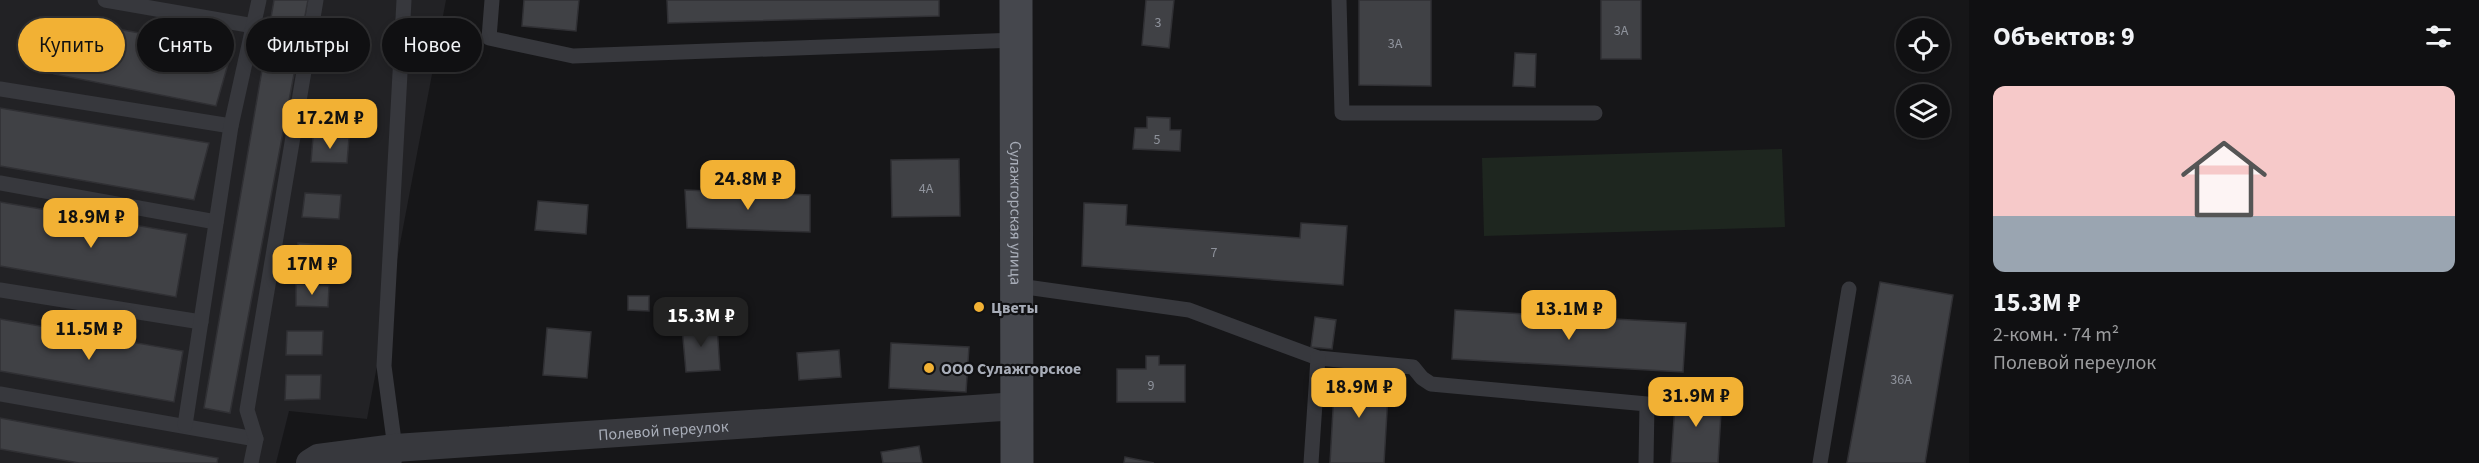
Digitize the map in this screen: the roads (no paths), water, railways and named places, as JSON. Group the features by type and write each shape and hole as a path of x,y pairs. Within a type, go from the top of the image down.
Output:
{"main road":[{"name":"Сулажгорская улица","path":"1016,0 1019,286 1017,463"}],"street":[{"name":"Полевой переулок","path":"310,463 318,458 394,455 1018,406"}],"lane":[{"path":"105,0 246,25"},
{"path":"256,18 259,0"},
{"path":"251,463 256,439 247,410 316,0"},
{"path":"394,455 384,366 404,0"},
{"path":"492,0 489,38 573,56 1017,40"},
{"path":"1339,0 1342,113 1595,112"},
{"path":"185,425 231,126 246,61"},
{"path":"0,89 231,126"},
{"path":"0,183 216,222"},
{"path":"1019,286 1189,310 1318,358 1413,367 1422,378 1431,384 1647,404 1646,463"},
{"path":"1820,463 1848,289"},
{"path":"0,290 201,322"},
{"path":"1311,463 1318,358"},
{"path":"0,394 256,439"}],"place":[{"name":"Цветы","path":"979,307"},
{"name":"ООО Сулажгорское","path":"929,368"}]}
